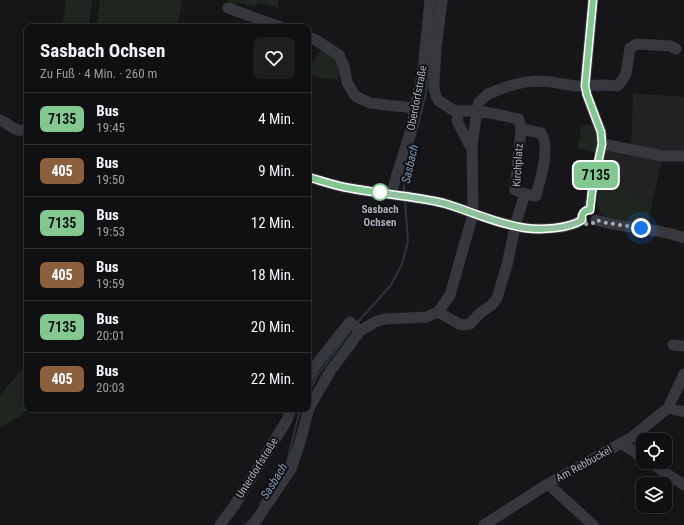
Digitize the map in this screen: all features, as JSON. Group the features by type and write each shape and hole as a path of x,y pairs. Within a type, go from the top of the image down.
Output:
{"street":[{"name":"Oberdorfstraße","path":"394,194 412,126 423,70 430,0"},
{"path":"442,0 436,49 434,89 436,96 440,101 453,110 477,110"},
{"path":"590,210 592,192 602,144 601,132 585,86 593,0"},
{"path":"228,8 272,24"},
{"path":"311,38 339,55 344,66 347,82 355,96 370,103 415,108"},
{"path":"311,405 357,327 385,319 427,317 438,312 450,295 473,214 472,147 479,102 488,94 525,82 551,82 575,86 618,86 626,74 630,48 637,44 671,46 676,49"},
{"name":"Kirchplatz","path":"477,110 519,119 521,128 514,190 536,196 545,161 544,137 541,133 521,128"},
{"path":"459,111 457,121 470,146 472,147"},
{"path":"2,121 10,127 24,130"},
{"path":"602,144 663,156 684,156"},
{"path":"311,179 349,188 413,197 442,203 485,218 525,228 539,229 559,227 574,224 582,220"},
{"path":"438,312 459,324 464,325 470,324 480,313 492,305 497,298 507,265 515,226 525,194"},
{"path":"590,210 596,214 596,220 594,223 589,225 585,224 582,220 582,215 585,211 590,210"},
{"path":"596,220 651,230 684,238"},
{"path":"311,373 350,322 357,327"},
{"path":"684,374 668,408 684,412"},
{"name":"Am Rebbuckel","path":"486,524 548,484 632,436 668,408"},
{"name":"Unterdorfstraße","path":"220,525 234,506 287,420 290,412"},
{"path":"253,525 291,469 308,412"},
{"path":"621,443 636,453"},
{"path":"660,469 684,485"},
{"path":"548,484 593,525"}],"shaded area":[{"path":"65,0 92,0 89,24 62,24"},
{"path":"100,0 182,0 178,24 97,24"},
{"path":"227,0 278,0 278,8 258,3 256,7 237,2 235,8 228,3"},
{"path":"323,48 333,55 341,71 337,80 320,78 311,74 311,67 314,60"},
{"path":"633,93 684,97 684,159 662,158 653,199 625,194 621,187 621,182 601,179 603,143 631,148"},
{"path":"581,125 595,125 599,140 597,153 577,148 580,138"},
{"path":"601,179 622,182 621,187 626,189 626,194 653,199 648,224 607,217 602,214 597,205 597,195"},
{"path":"24,367 25,412 0,428 0,395"}],"waterway":[{"name":"Sasbach","path":"433,29 436,0"},
{"name":"Sasbach","path":"404,191 409,158 426,94 430,59"},
{"name":"Sasbach","path":"357,323 391,285 402,264 408,241 405,200"},
{"name":"Sasbach","path":"311,388 317,376 352,329"},
{"name":"Sasbach","path":"260,504 286,467 299,412"},
{"name":"Sasbach","path":"245,525 250,520"}],"bus line":[{"name":"7135","path":"311,178 349,188 442,203 485,218 525,228 539,229 559,227 574,224 582,220 581,217 583,213 590,210 592,192 602,144 600,128 585,86 593,0"}],"place":[{"name":"Sasbach Ochsen","path":"380,192"}],"route":[{"path":"380,192 442,203 485,218 525,228 539,229 559,227 574,224 582,220 585,224 589,225 594,223 596,220 641,228"}]}
